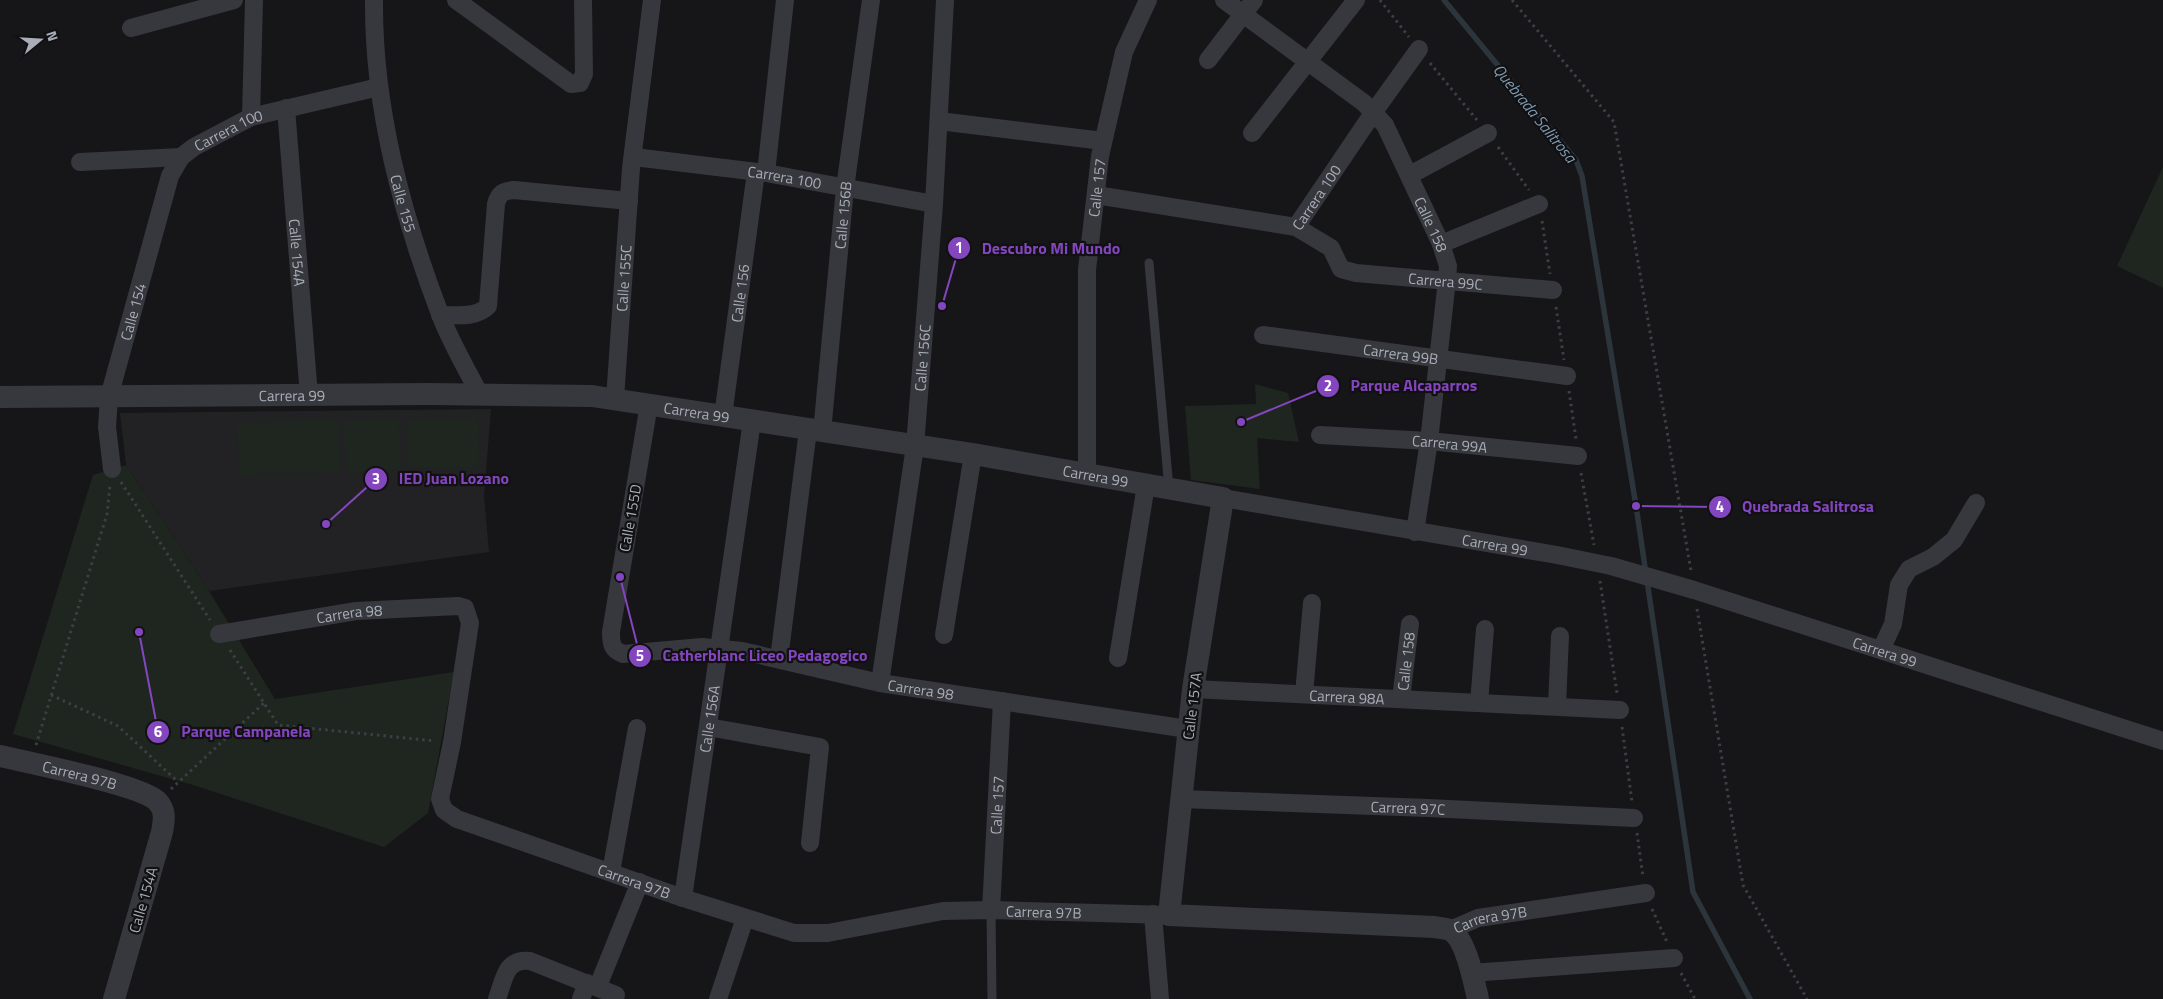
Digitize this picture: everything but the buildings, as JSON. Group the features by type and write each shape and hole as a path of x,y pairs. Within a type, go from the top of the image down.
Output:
{"street":[{"path":"131,28 234,0"},
{"path":"251,117 254,0"},
{"name":"Calle 155","path":"374,0 374,27 379,87 392,158 407,213 440,315 480,395"},
{"path":"456,0 474,7 571,84 580,83 584,74 583,0"},
{"name":"Calle 155C","path":"615,399 629,201 652,0"},
{"name":"Calle 156","path":"723,416 761,172 785,0"},
{"name":"Calle 156B","path":"779,660 815,431 845,188 871,0"},
{"name":"Calle 156C","path":"880,683 915,446 934,204 945,0"},
{"name":"Calle 157","path":"1087,473 1087,270 1096,195 1103,141 1124,52 1148,0"},
{"name":"Calle 158","path":"1224,0 1364,103 1385,126 1441,244 1448,266 1447,281 1429,441 1415,532"},
{"path":"1208,60 1254,0"},
{"path":"1252,133 1356,0"},
{"name":"Carrera 100","path":"1096,195 1296,227 1373,113 1419,50"},
{"name":"Carrera 100","path":"80,162 181,157 194,147 251,117 379,87"},
{"name":"Calle 154A","path":"286,108 309,396"},
{"path":"939,121 1103,141"},
{"path":"1410,176 1488,133"},
{"name":"Calle 154","path":"112,469 107,426 109,397 170,176 181,157"},
{"name":"Carrera 100","path":"634,157 761,172 934,204"},
{"path":"440,315 474,314 482,312 488,306 496,204 498,196 504,191 514,190 629,201"},
{"path":"1441,244 1539,204"},
{"name":"Carrera 99C","path":"1296,227 1330,248 1341,269 1356,273 1553,290"},
{"name":"Carrera 99B","path":"1263,335 1567,376"},
{"name":"Carrera 99","path":"0,397 429,394 592,396 973,454 1415,532 1558,555 1604,565 1694,590 2163,740"},
{"name":"Calle 155D","path":"611,632 649,404"},
{"name":"Calle 156A","path":"683,898 752,420"},
{"name":"Carrera 99A","path":"1320,435 1429,441 1578,456"},
{"path":"944,635 973,454"},
{"path":"1118,658 1146,485"},
{"name":"Calle 157A","path":"1160,999 1161,914 1180,799 1193,689 1223,498"},
{"path":"1881,650 1893,624 1899,585 1909,569 1933,557 1954,540 1976,503"},
{"path":"1304,694 1312,604"},
{"name":"Carrera 98","path":"220,634 356,611 458,606 465,608 470,623 452,742 440,799 444,810 458,820"},
{"name":"Calle 158","path":"1401,699 1410,624"},
{"path":"1479,702 1485,630"},
{"name":"Carrera 98","path":"611,632 611,644 616,651 623,654 694,648 742,651 880,683 1188,729"},
{"path":"1557,706 1560,636"},
{"name":"Carrera 98A","path":"1193,689 1620,710"},
{"name":"Calle 157","path":"991,910 1002,701"},
{"path":"708,727 820,747 810,843"},
{"path":"611,872 637,728"},
{"name":"Carrera 97B","path":"0,756 129,788 157,801"},
{"name":"Carrera 97C","path":"1180,799 1634,818"},
{"name":"Calle 154A","path":"114,999 162,832 164,815 157,801"},
{"name":"Carrera 97B","path":"458,820 683,898 794,933 828,933 943,911 991,910 1161,914 1434,927 1450,930 1478,918 1646,892"},
{"path":"589,989 640,882"},
{"path":"718,999 744,918"},
{"path":"1450,930 1460,942 1478,999"},
{"path":"1471,973 1674,958"},
{"path":"497,999 511,965 520,960 530,961 589,989 616,994"}],"lane":[{"path":"1149,263 1169,489"},
{"path":"991,910 992,999"}],"path":[{"path":"1380,0 1488,133 1539,204 1578,456 1604,565 1620,710 1646,892 1674,958 1695,999"},
{"path":"1512,0 1614,122 1743,885 1806,999"},
{"path":"30,763 107,514 112,469"},
{"path":"51,695 118,726 178,782"},
{"path":"157,801 264,703"}],"shaded area":[{"path":"2163,167 2163,288 2117,266"},
{"path":"1255,384 1288,393 1299,442 1257,438 1260,489 1191,480 1185,406 1256,404"},
{"path":"491,409 484,497 489,552 209,591 126,465 120,413"},
{"path":"478,418 479,467 408,468 406,420"},
{"path":"338,419 340,472 239,475 237,423"},
{"path":"399,419 401,469 346,472 343,421"},
{"path":"126,465 209,591 275,699 454,672 428,813 384,847 193,785 13,734 93,475"}],"waterway":[{"name":"Quebrada Salitrosa","path":"1444,0 1576,160 1582,176 1636,506 1693,892 1750,999"}],"place":[{"name":"Descubro Mi Mundo","path":"942,306"},
{"name":"Parque Alcaparros","path":"1241,422"},
{"name":"Quebrada Salitrosa","path":"1636,506"},
{"name":"IED Juan Lozano","path":"326,524"},
{"name":"Catherblanc Liceo Pedagogico","path":"620,577"},
{"name":"Parque Campanela","path":"139,632"}]}
